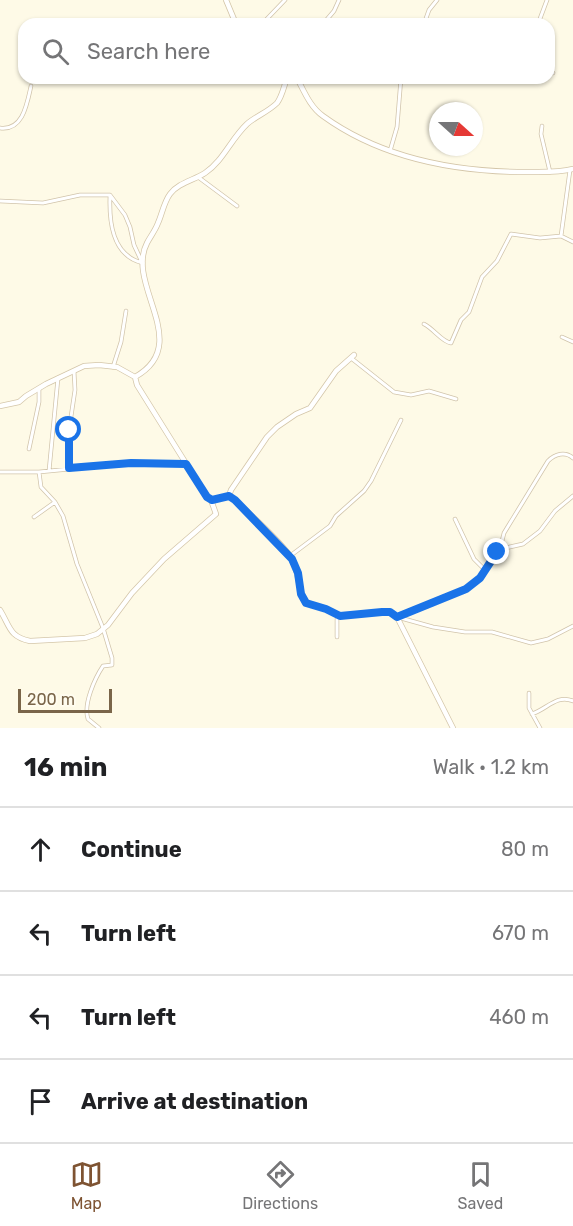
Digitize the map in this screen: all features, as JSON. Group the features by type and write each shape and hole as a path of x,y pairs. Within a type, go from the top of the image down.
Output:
{"street":[{"path":"226,0 234,18"},
{"path":"268,18 285,0"},
{"path":"328,18 339,0"},
{"path":"426,18 436,0"},
{"path":"540,18 547,0"},
{"path":"135,377 144,372 155,357 160,344 160,329 150,299 143,255 169,195 176,188 206,173 246,125 278,102 285,84"},
{"path":"300,84 312,105 322,115 357,136 390,151 469,169 499,172 571,170 561,236"},
{"path":"390,151 397,127 401,84"},
{"path":"0,128 8,129 21,120 32,86"},
{"path":"542,126 541,135 550,172"},
{"path":"198,177 237,206"},
{"path":"0,201 43,203 81,195 110,195"},
{"path":"110,195 125,215 134,245 143,263"},
{"path":"110,195 115,240 128,256 143,263"},
{"path":"424,324 434,330 443,340 451,343 461,320 469,312 482,277 497,261 509,235 540,238 561,236 573,243"},
{"path":"113,367 121,342 126,311"},
{"path":"561,337 573,342"},
{"path":"229,496 267,437 296,414 310,408 336,371 353,357 394,392 411,395 429,391 456,399"},
{"path":"0,406 19,402 39,388 74,370 91,366 113,367 135,377"},
{"path":"69,468 69,430 75,390 74,370"},
{"path":"0,610 15,636 30,641 85,638 97,634 164,559 216,514 212,500 207,497 186,464 137,385 135,377"},
{"path":"49,471 58,378"},
{"path":"29,449 39,402 39,388"},
{"path":"290,556 330,526 344,508 364,491 401,420"},
{"path":"501,549 498,548 504,533 548,461 552,457 563,454 573,458"},
{"path":"0,472 39,472 131,463 186,464"},
{"path":"39,472 41,488 55,502 63,516 77,564 104,628 112,658 112,665 103,666 99,672 86,710 88,719 99,728"},
{"path":"212,500 229,496 235,500 290,556 298,573 301,594 306,603 340,616 390,612 397,617 433,627 465,632 492,632 531,643 548,639 573,626"},
{"path":"397,617 466,589 480,578 484,569 501,549 523,544 540,531 555,511 573,496"},
{"path":"34,517 55,502"},
{"path":"455,519 474,559 484,569"},
{"path":"337,638 337,619 340,616"},
{"path":"397,617 453,728"},
{"path":"529,693 529,708 540,728"},
{"path":"532,714 543,710 556,699 562,697 573,700"}],"route":[{"path":"69,430 69,468 131,463 186,464 207,497 212,500 229,496 235,500 288,553 298,573 301,594 306,603 333,611 340,616 390,612 397,617 466,589 480,578 497,552"}]}
